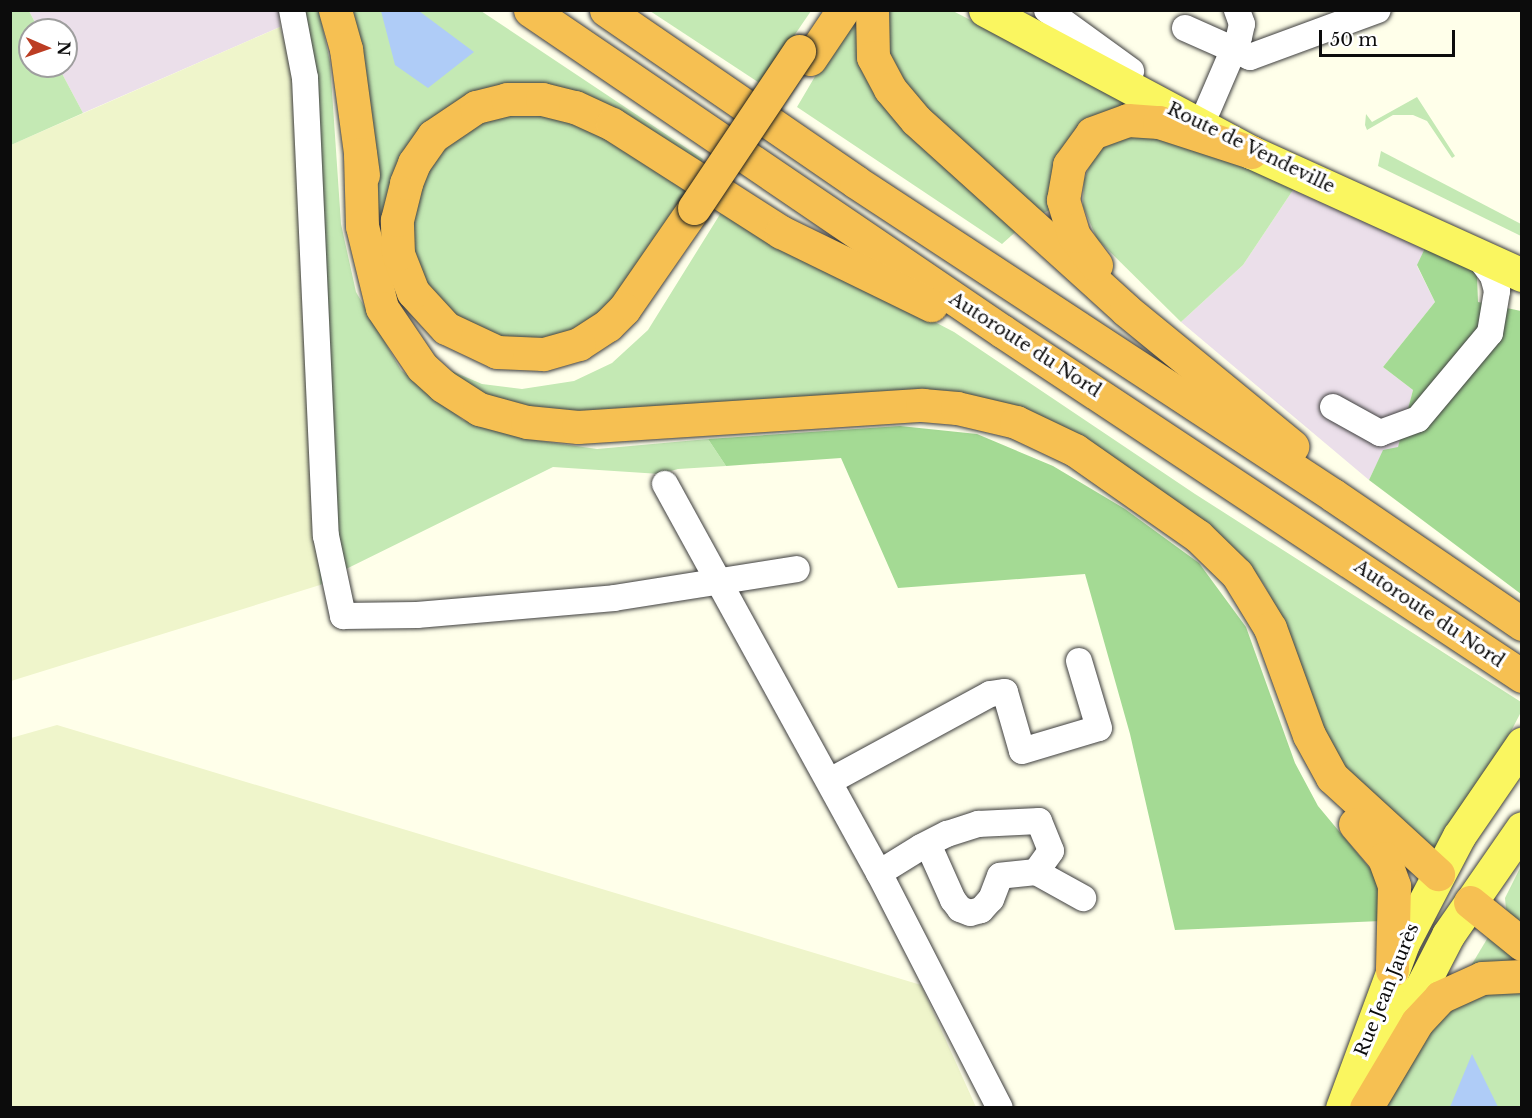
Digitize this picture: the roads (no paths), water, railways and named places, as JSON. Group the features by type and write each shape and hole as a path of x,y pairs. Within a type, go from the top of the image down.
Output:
{"highway":[{"path":"335,10 346,50 360,154 380,255 402,305 439,345 468,362 504,372 567,368 616,341 640,318 700,211"},
{"name":"Autoroute du Nord","path":"530,10 1002,331 1521,676"},
{"path":"606,10 866,189 1333,495 1521,624"},
{"path":"804,55 826,10"},
{"path":"843,10 804,55 700,211 629,303 608,326 579,344 543,354 497,352 446,328 413,292 398,254 397,220 406,183 419,153 433,136 476,108 507,99 542,99 575,107 612,124 782,232 914,295 978,334 1002,331"},
{"path":"872,10 873,57 890,89 916,120 1138,320 1264,425 1322,468 1333,495"},
{"path":"1138,320 1130,299 1086,253 1066,216 1065,184 1077,148 1092,133 1128,120 1159,122 1251,152"},
{"path":"360,154 362,226 374,286 382,308 407,349 460,398 506,418 553,426 603,427 922,405 987,413 1046,434 1167,513 1205,542 1237,574 1270,628 1309,735 1342,789 1438,874"},
{"path":"1342,789 1342,810 1375,846 1394,886 1392,970"},
{"path":"1470,902 1521,944"},
{"path":"1366,1107 1417,1022 1440,997 1482,978 1521,976"}],"main road":[{"name":"Route de Vendeville","path":"985,10 1251,152 1474,251 1521,275"},
{"name":"Route de Vendeville","path":"1022,10 1131,71 1208,109 1521,252"},
{"name":"Rue Jean Jaurès","path":"1342,1107 1392,970 1438,874 1521,744"},
{"path":"1470,902 1467,862 1521,750"},
{"name":"Rue Jean Jaurès","path":"1366,1107 1412,998 1470,902 1521,828"},
{"path":"1438,874 1470,902"}],"street":[{"path":"292,10 305,78 327,544 343,616 535,606 719,584 797,569"},
{"path":"1047,10 1131,71"},
{"path":"1208,109 1241,30 1237,10"},
{"path":"1185,28 1233,52 1250,57 1266,54 1378,10"},
{"path":"1333,407 1380,433 1418,419 1490,333 1497,291 1493,276 1474,251"},
{"path":"665,484 719,584 738,610 830,781 1000,1107"},
{"path":"830,781 990,694 1005,692 1023,751 1099,728 1078,661"},
{"path":"879,873 928,844 978,824 1039,821 1051,851 1036,872"},
{"path":"928,844 953,900 960,909 970,913 981,910 991,899 1000,876 1036,872 1083,898"}],"water":[{"path":"381,11 419,11 474,52 428,88 395,65"},
{"path":"1472,1054 1498,1107 1450,1107"}]}
